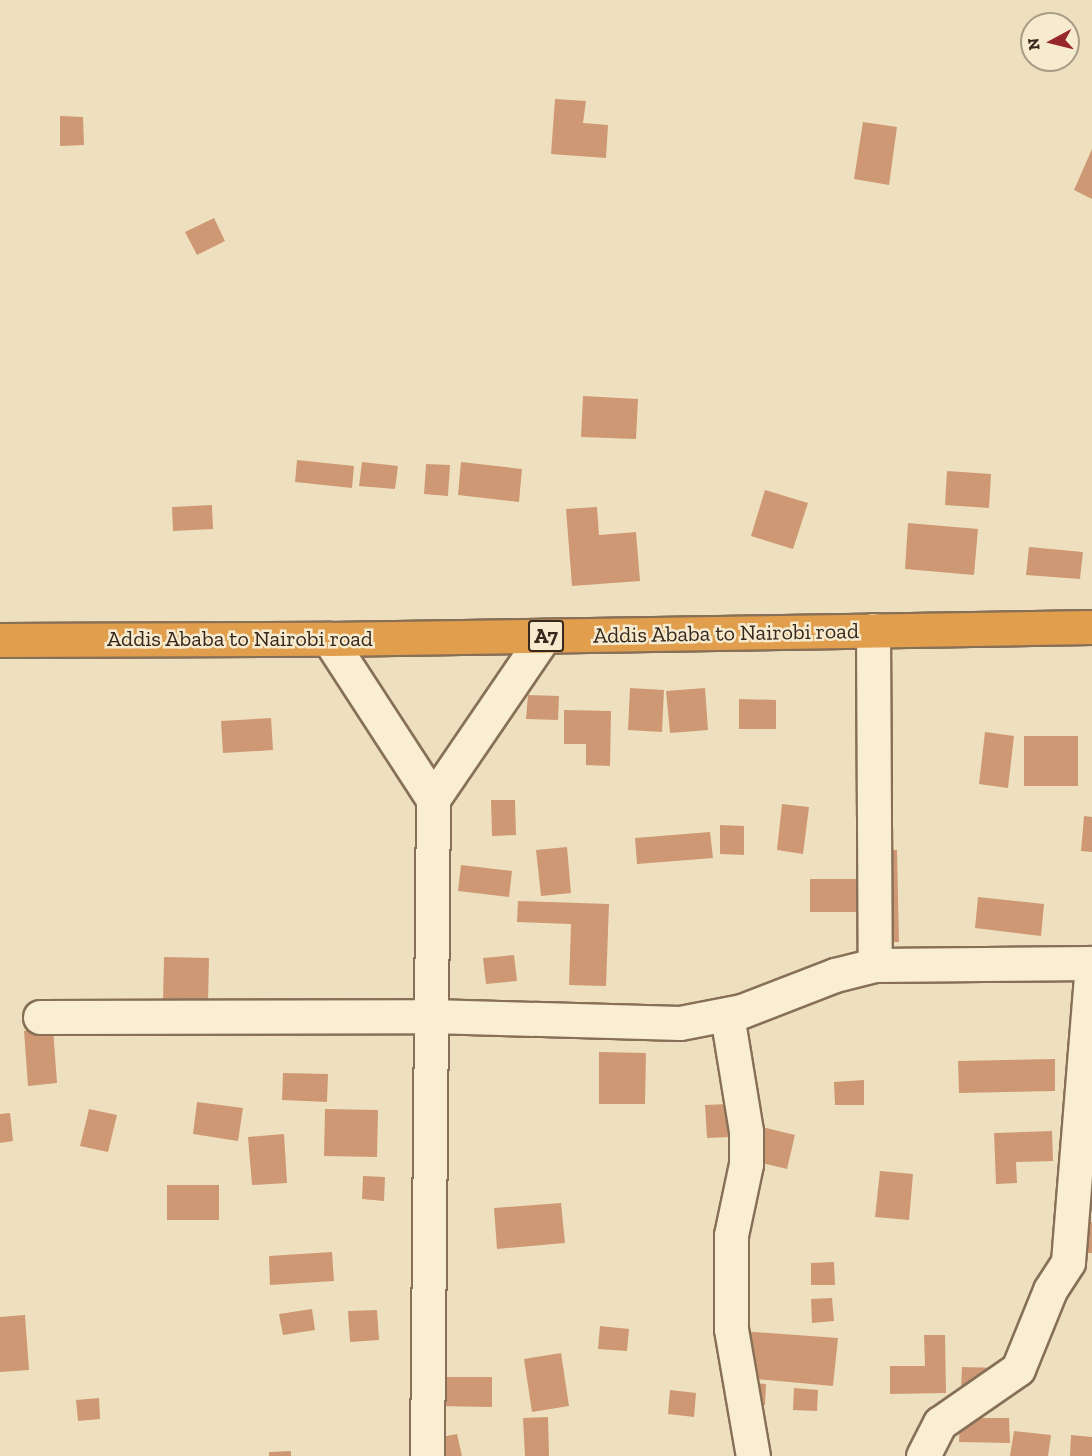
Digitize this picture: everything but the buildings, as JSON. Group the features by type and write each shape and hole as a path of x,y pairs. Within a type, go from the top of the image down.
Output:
{"highway":[{"name":"Addis Ababa to Nairobi road","path":"0,640 329,639 1092,627"}],"street":[{"path":"873,630 875,965"},
{"path":"433,799 544,636"},
{"path":"329,639 433,799 427,1456"},
{"path":"40,1017 431,1016 680,1023 727,1015 835,975 875,965 1092,963 1080,1262 1050,1290 1018,1369 940,1423 923,1456"},
{"path":"727,1015 746,1131 746,1164 731,1235 731,1329 753,1456"}]}
